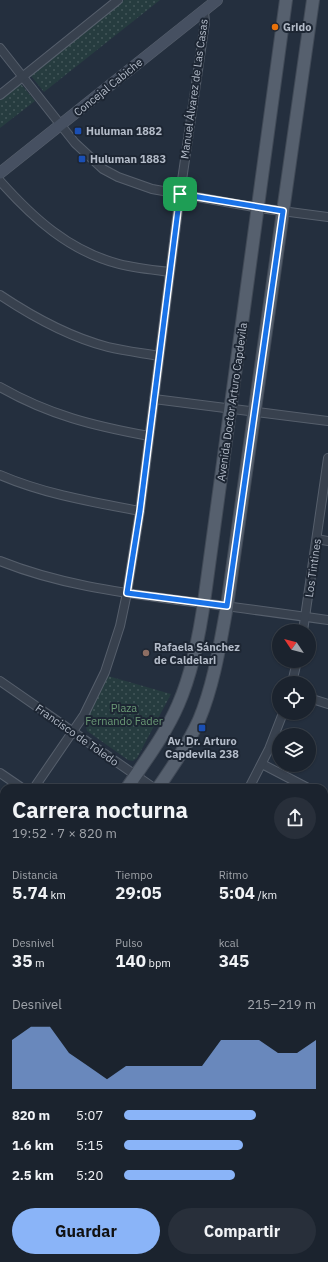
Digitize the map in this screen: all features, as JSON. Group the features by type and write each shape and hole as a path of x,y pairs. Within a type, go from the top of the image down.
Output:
{"main road":[{"name":"Concejal Cabiche","path":"0,173 217,0"},
{"name":"Avenida Doctor Arturo Capdevila","path":"130,784 168,725 185,687 192,666 204,603 259,208 286,0"},
{"path":"161,784 186,745 199,719 209,690 227,606 313,0"}],"street":[{"path":"0,95 118,0"},
{"name":"Manuel Álvarez de Las Casas","path":"37,784 84,715 105,672 118,633 127,593 140,511 180,194 205,22 204,11"},
{"path":"0,48 85,153 103,168 133,183 180,194 259,208 328,217"},
{"path":"0,181 31,214 47,228 85,252 119,264 170,272"},
{"path":"0,295 33,316 71,335 109,347 159,356"},
{"path":"0,387 35,405 63,416 94,426 149,436"},
{"path":"154,399 328,421"},
{"name":"Los Tintines","path":"304,624 328,458"},
{"path":"0,475 39,489 73,498 140,511"},
{"path":"317,539 328,541"},
{"path":"0,561 52,579 127,593 328,620"},
{"name":"Francisco de Toledo","path":"0,681 148,784"},
{"path":"316,700 328,704"},
{"path":"251,784 262,764 280,720"},
{"path":"262,764 300,784"},
{"path":"0,773 16,784"}],"green space":[{"path":"124,0 160,0 44,92 31,76"},
{"path":"21,84 35,101 0,128 0,100"},
{"name":"Plaza Fernando Fader","path":"108,676 171,694 137,758 133,761 128,760 87,731 85,721"}],"place":[{"name":"Grido","path":"275,27"},
{"name":"Huluman 1882","path":"78,131"},
{"name":"Huluman 1883","path":"82,159"},
{"name":"Rafaela Sánchez de Caldelari","path":"146,653"},
{"name":"Av. Dr. Arturo Capdevila 238","path":"202,728"}],"route":[{"path":"180,194 283,211 227,606 127,593 140,511 180,194"}]}
